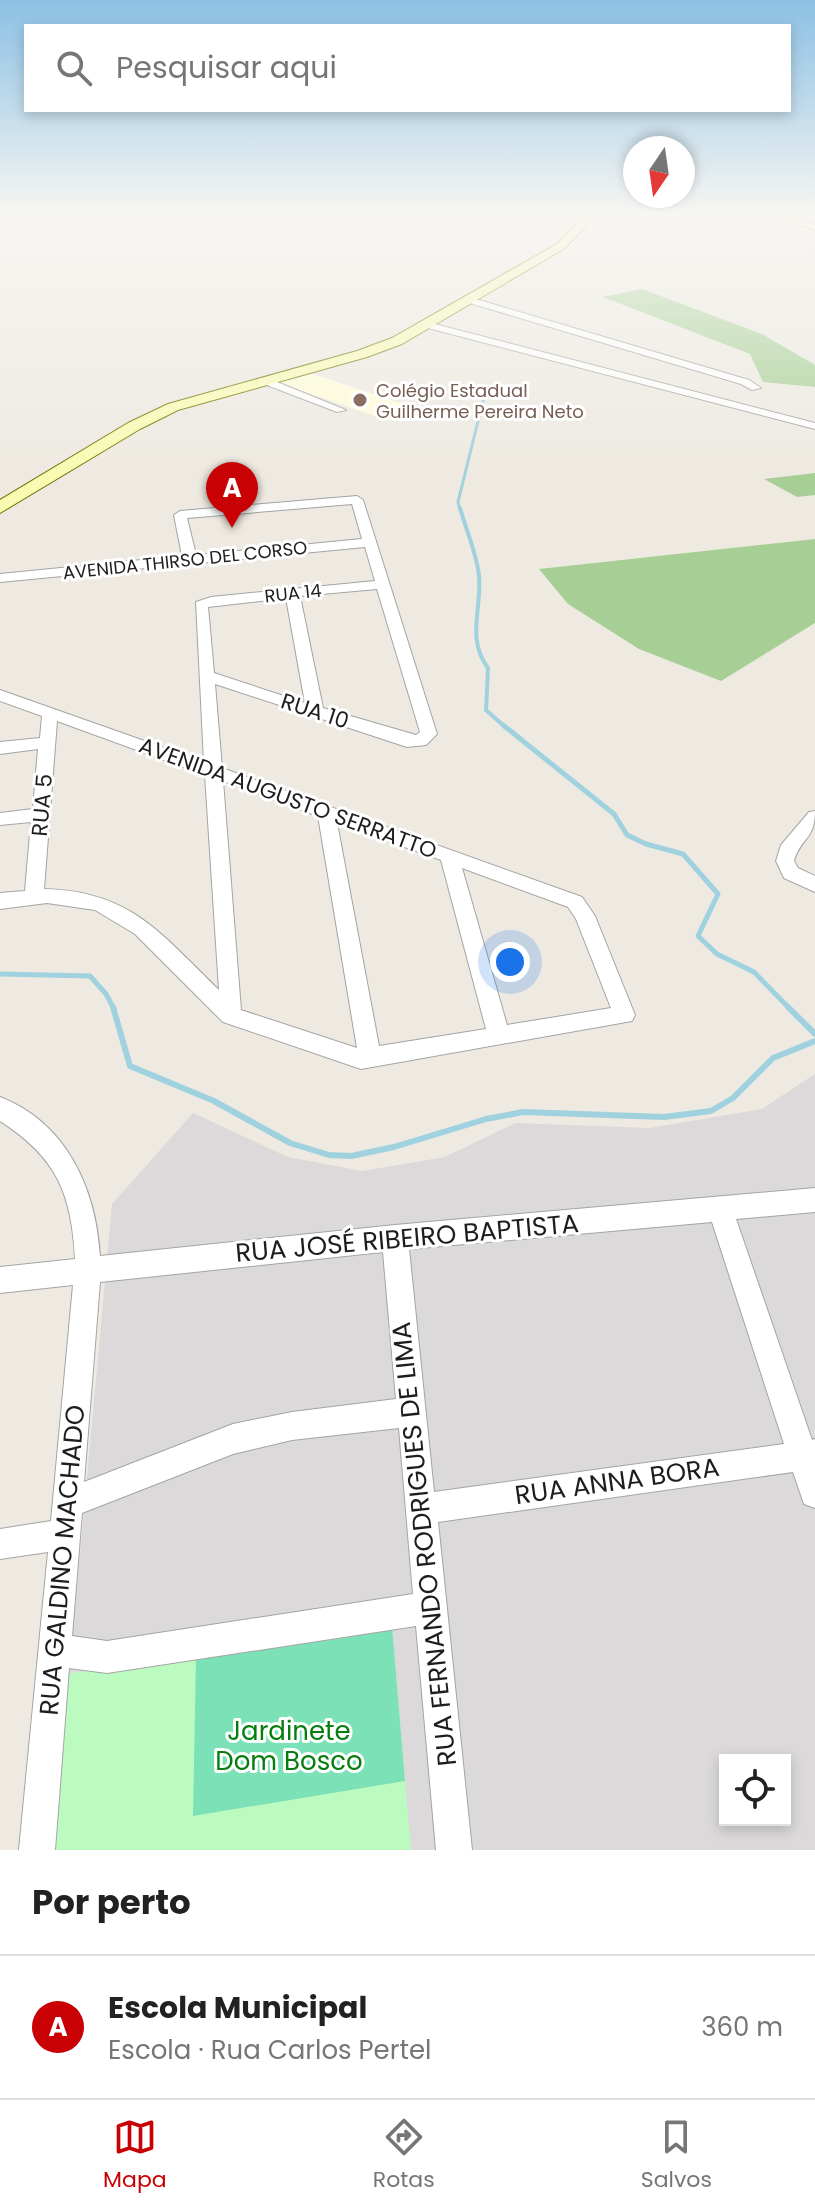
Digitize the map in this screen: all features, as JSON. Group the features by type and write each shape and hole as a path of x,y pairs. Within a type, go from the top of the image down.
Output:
{"main road":[{"path":"0,508 146,419 201,397 375,350 467,301"}],"street":[{"path":"474,301 745,382 756,388 747,394 702,397"},
{"path":"427,325 815,426"},
{"path":"601,350 612,342"},
{"path":"580,365 591,358"},
{"path":"263,380 341,410"},
{"path":"190,560 180,515 357,500 383,584"},
{"name":"AVENIDA THIRSO DEL CORSO","path":"0,578 370,542"},
{"name":"RUA 14","path":"206,676 203,603 383,584"},
{"name":"RUA 10","path":"206,676 407,741 424,739 428,730 383,584"},
{"path":"292,593 315,711"},
{"path":"206,676 231,1016"},
{"name":"AVENIDA AUGUSTO SERRATTO","path":"0,695 575,902 585,916 624,1015 499,1037"},
{"name":"RUA 5","path":"34,896 50,713"},
{"path":"0,748 48,742"},
{"path":"326,812 370,1059"},
{"path":"0,819 41,814"},
{"path":"815,817 788,850 787,867 800,879 815,885"},
{"path":"0,901 34,896 83,899 127,917 155,939 231,1016 351,1056 370,1059 499,1037 449,856"},
{"name":"RUA GALDINO MACHADO","path":"0,1108 38,1135 68,1167 83,1207 88,1269 37,1850"},
{"name":"RUA JOSÉ RIBEIRO BAPTISTA","path":"0,1280 395,1238 815,1200"},
{"path":"720,1209 808,1455 815,1493"},
{"name":"RUA FERNANDO RODRIGUES DE LIMA","path":"395,1238 454,1850"},
{"path":"0,1544 66,1519 233,1439 282,1428 410,1412"},
{"name":"RUA ANNA BORA","path":"419,1509 808,1455"},
{"path":"54,1650 107,1657 430,1608"}],"shaded area":[{"name":"Colégio Estadual Guilherme Pereira Neto","path":"307,372 409,406 386,420 274,381"},
{"path":"815,1074 815,1850 53,1850 112,1204 193,1113 288,1157 362,1171 445,1157 515,1123 650,1128 762,1109"}],"green space":[{"path":"614,301 675,301 762,334 815,365 815,387 763,382 750,354"},
{"path":"815,473 815,495 797,497 764,479"},
{"path":"815,539 815,623 721,681 639,649 568,604 539,569"},
{"name":"Jardinete Dom Bosco","path":"392,1626 411,1850 49,1850 65,1674"},
{"path":"392,1626 405,1781 193,1816 196,1656"}],"waterway":[{"path":"460,510 458,502 484,397"},
{"path":"460,508 479,576 476,635 481,657 488,668 486,710 505,727"},
{"path":"503,725 614,814 627,835 646,844 683,854 718,894 698,936 717,954 754,972 790,1009"},
{"path":"0,974 90,976 113,1007"},
{"path":"113,1007 130,1066 214,1101 290,1143 329,1155 351,1156 394,1147 486,1119 523,1112 664,1117 711,1111 733,1098 773,1058 815,1041"},
{"path":"790,1009 815,1034"}],"place":[{"name":"Colégio Estadual Guilherme Pereira Neto","path":"360,400"},
{"name":"Escola Municipal","path":"232,528"}]}
